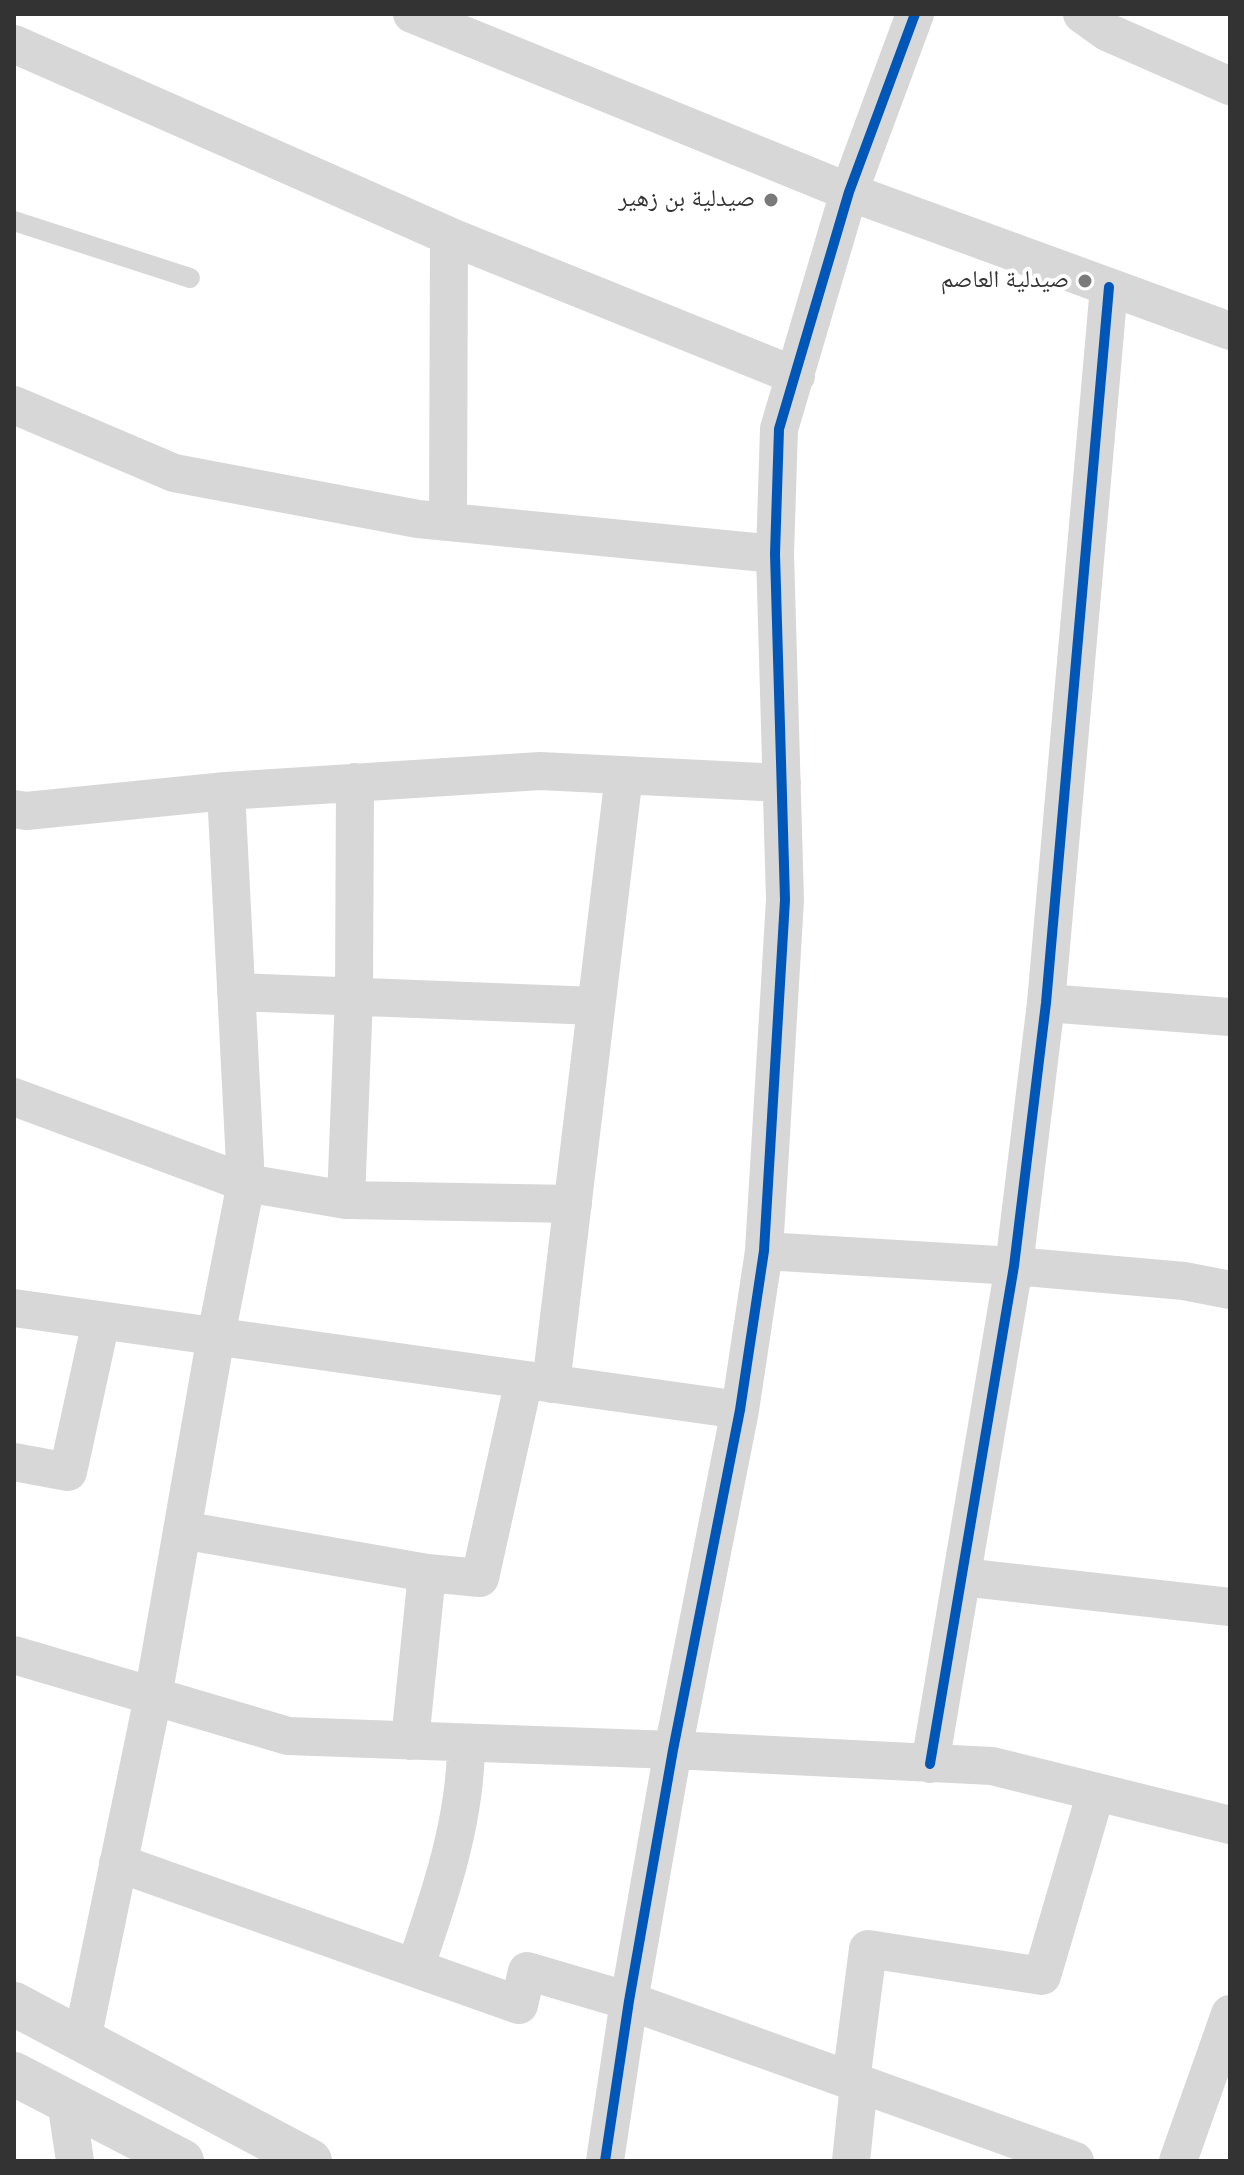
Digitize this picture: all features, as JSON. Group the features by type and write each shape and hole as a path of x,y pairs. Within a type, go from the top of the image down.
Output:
{"street":[{"path":"412,14 469,25 849,192 1230,331"},
{"path":"605,2161 629,2001 673,1750 740,1410 764,1251 785,900 775,554 779,429 849,192 915,14"},
{"path":"1082,14 1107,32 1230,86"},
{"path":"14,44 449,236 796,376"},
{"path":"448,522 449,236"},
{"path":"930,1764 1014,1266 1046,1003 1109,287"},
{"path":"14,405 174,473 418,519 775,554"},
{"path":"14,809 26,811 226,791 540,771 782,783"},
{"path":"182,1530 427,1573 480,1578 538,1382 573,1204 624,775"},
{"path":"346,1200 354,996 355,782"},
{"path":"82,2040 153,1697 246,1183 226,791"},
{"path":"236,992 596,1006"},
{"path":"1046,1003 1230,1017"},
{"path":"14,1097 246,1183 346,1200 573,1204"},
{"path":"764,1251 1014,1266 1184,1281 1230,1290"},
{"path":"14,1308 740,1410"},
{"path":"14,1462 68,1472 101,1321"},
{"path":"410,1741 427,1573"},
{"path":"962,1577 1230,1607"},
{"path":"14,1655 288,1736 673,1750 992,1766 1230,1825"},
{"path":"415,1968 444,1885 466,1780 466,1743"},
{"path":"851,2161 868,1949 1042,1976 1096,1792"},
{"path":"118,1863 519,2005 527,1971 629,2001 1075,2161"},
{"path":"14,2004 310,2161"},
{"path":"1178,2161 1230,2014"},
{"path":"14,2074 182,2161"},
{"path":"66,2101 70,2157"}],"lane":[{"path":"14,221 190,278"}],"cycle path":[{"path":"605,2161 629,2001 673,1750 740,1410 764,1251 785,900 775,554 779,429 849,192 915,14"},
{"path":"930,1764 1014,1266 1046,1003 1109,287"}],"place":[{"name":"صيدلية بن زهير","path":"771,200"},
{"name":"صيدلية العاصم","path":"1085,281"}]}
